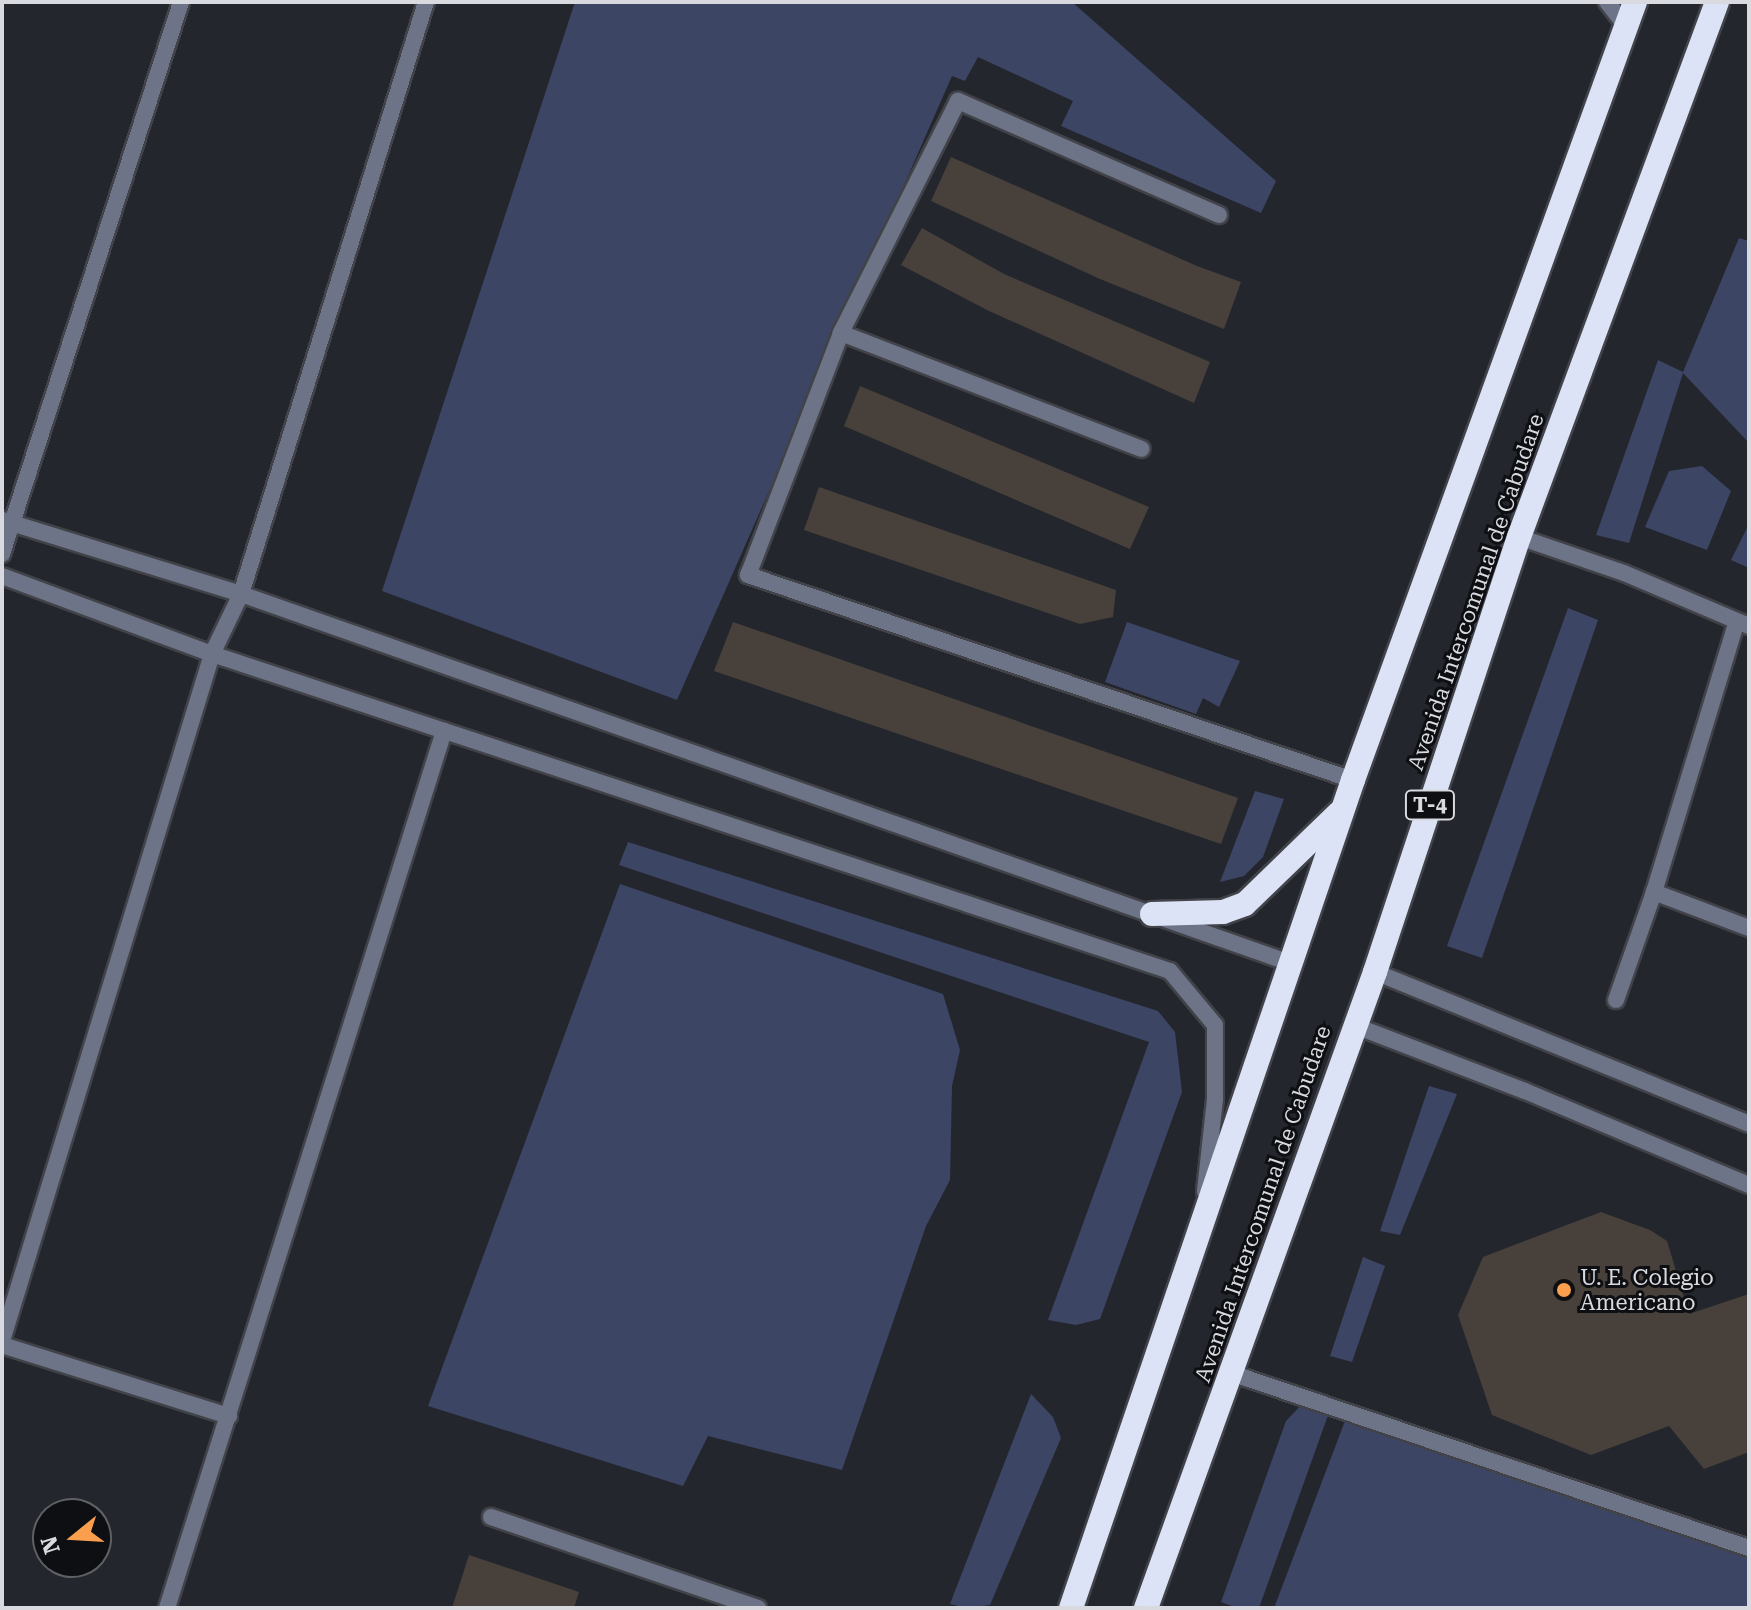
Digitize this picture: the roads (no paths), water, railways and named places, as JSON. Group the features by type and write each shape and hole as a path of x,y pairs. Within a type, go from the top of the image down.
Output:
{"highway":[{"path":"1071,1608 1353,780 1635,2"},
{"name":"Avenida Intercomunal de Cabudare","path":"1146,1608 1353,1025 1375,972 1519,537 1717,2"},
{"path":"1152,914 1223,912 1245,904 1343,809"}],"street":[{"path":"2,554 6,521 181,2"},
{"path":"229,1416 2,1343 212,654 241,594 426,2"},
{"path":"1607,2 1626,26"},
{"path":"1219,215 958,101 841,333 748,575 1353,780"},
{"path":"841,333 1141,449"},
{"path":"6,521 241,594 1290,963"},
{"path":"1519,537 1624,573 1743,623 1616,1000"},
{"path":"2,576 212,654 1170,971 1215,1025 1215,1099 1202,1218"},
{"path":"167,1608 444,731"},
{"path":"1654,892 1749,928"},
{"path":"1375,972 1749,1124"},
{"path":"1353,1025 1525,1091 1749,1185"},
{"path":"1231,1373 1749,1548"},
{"path":"491,1517 758,1608"}],"place":[{"name":"U. E. Colegio Americano","path":"1564,1290"}]}
